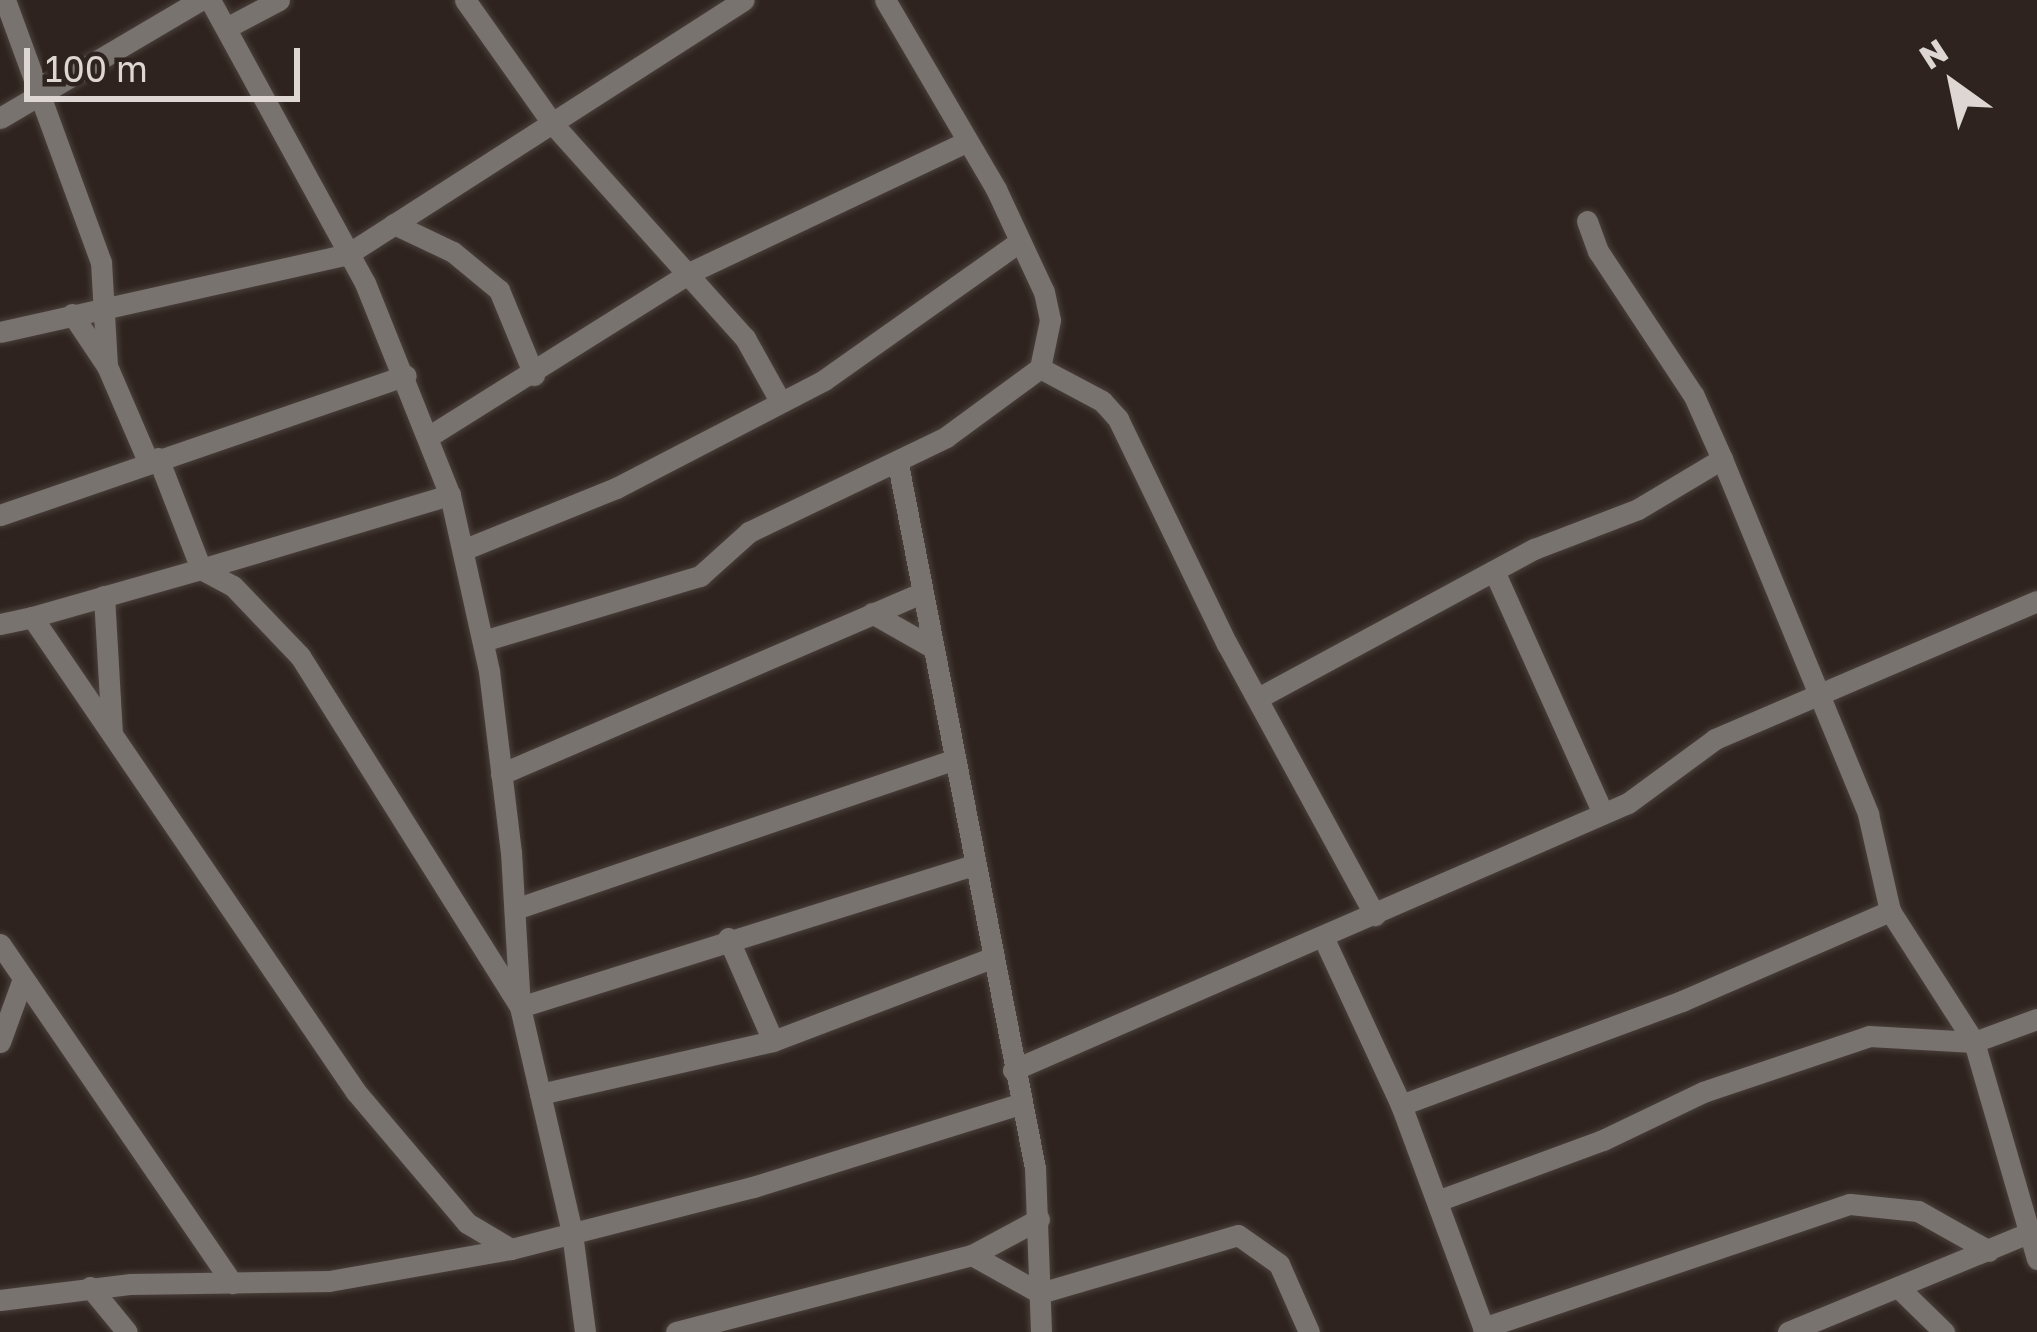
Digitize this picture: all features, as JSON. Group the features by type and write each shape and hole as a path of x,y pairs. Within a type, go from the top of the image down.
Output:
{"street":[{"path":"4,0 100,262 106,367"},
{"path":"0,118 37,90 200,0"},
{"path":"210,0 348,254 431,435 450,495 483,641 515,909 520,1006 572,1233 585,1332"},
{"path":"226,28 279,0"},
{"path":"464,0 552,123 691,272 745,338 780,401"},
{"path":"0,332 348,254 744,0"},
{"path":"483,641 700,576 749,532 898,464 993,408 1040,368 1048,342 1044,292 885,0"},
{"path":"431,435 534,375 691,272 966,142"},
{"path":"1587,220 1598,251 1694,396 1722,460 1814,695 1868,814 1890,911 1974,1042 2037,1259"},
{"path":"394,224 483,273 499,290 534,375"},
{"path":"465,549 616,488 874,350 1018,242"},
{"path":"72,314 106,367 153,459 201,569 233,586 300,656 520,1006"},
{"path":"1048,342 1075,385"},
{"path":"1040,368 1075,385 1118,419 1258,698 1375,915"},
{"path":"0,515 406,376"},
{"path":"1258,698 1494,571 1637,509 1722,460"},
{"path":"898,464 1039,1219 1042,1332"},
{"path":"0,624 450,495"},
{"path":"1494,571 1603,813"},
{"path":"501,773 922,593"},
{"path":"104,596 112,734"},
{"path":"1013,1070 1324,939 1603,813 1676,774 1715,739 2037,601"},
{"path":"872,613 930,646"},
{"path":"32,617 356,1092 467,1223 511,1249"},
{"path":"515,909 955,760"},
{"path":"520,1006 974,865"},
{"path":"1401,1105 1682,1001 1890,911"},
{"path":"728,938 773,1041"},
{"path":"1324,939 1401,1105 1484,1330 1850,1204 1918,1211 1989,1251"},
{"path":"0,944 21,984 232,1283"},
{"path":"540,1094 773,1041 992,958"},
{"path":"0,1042 21,984"},
{"path":"1437,1201 1604,1140 1703,1092 1869,1036 1974,1042 2037,1019"},
{"path":"0,1300 90,1287 329,1281 511,1249 1019,1104"},
{"path":"676,1332 972,1256 1039,1219"},
{"path":"1788,1332 1902,1291 2031,1232"},
{"path":"972,1256 1040,1293 1238,1235 1280,1264 1309,1332"},
{"path":"90,1287 127,1332"},
{"path":"1902,1291 1944,1332"}]}
